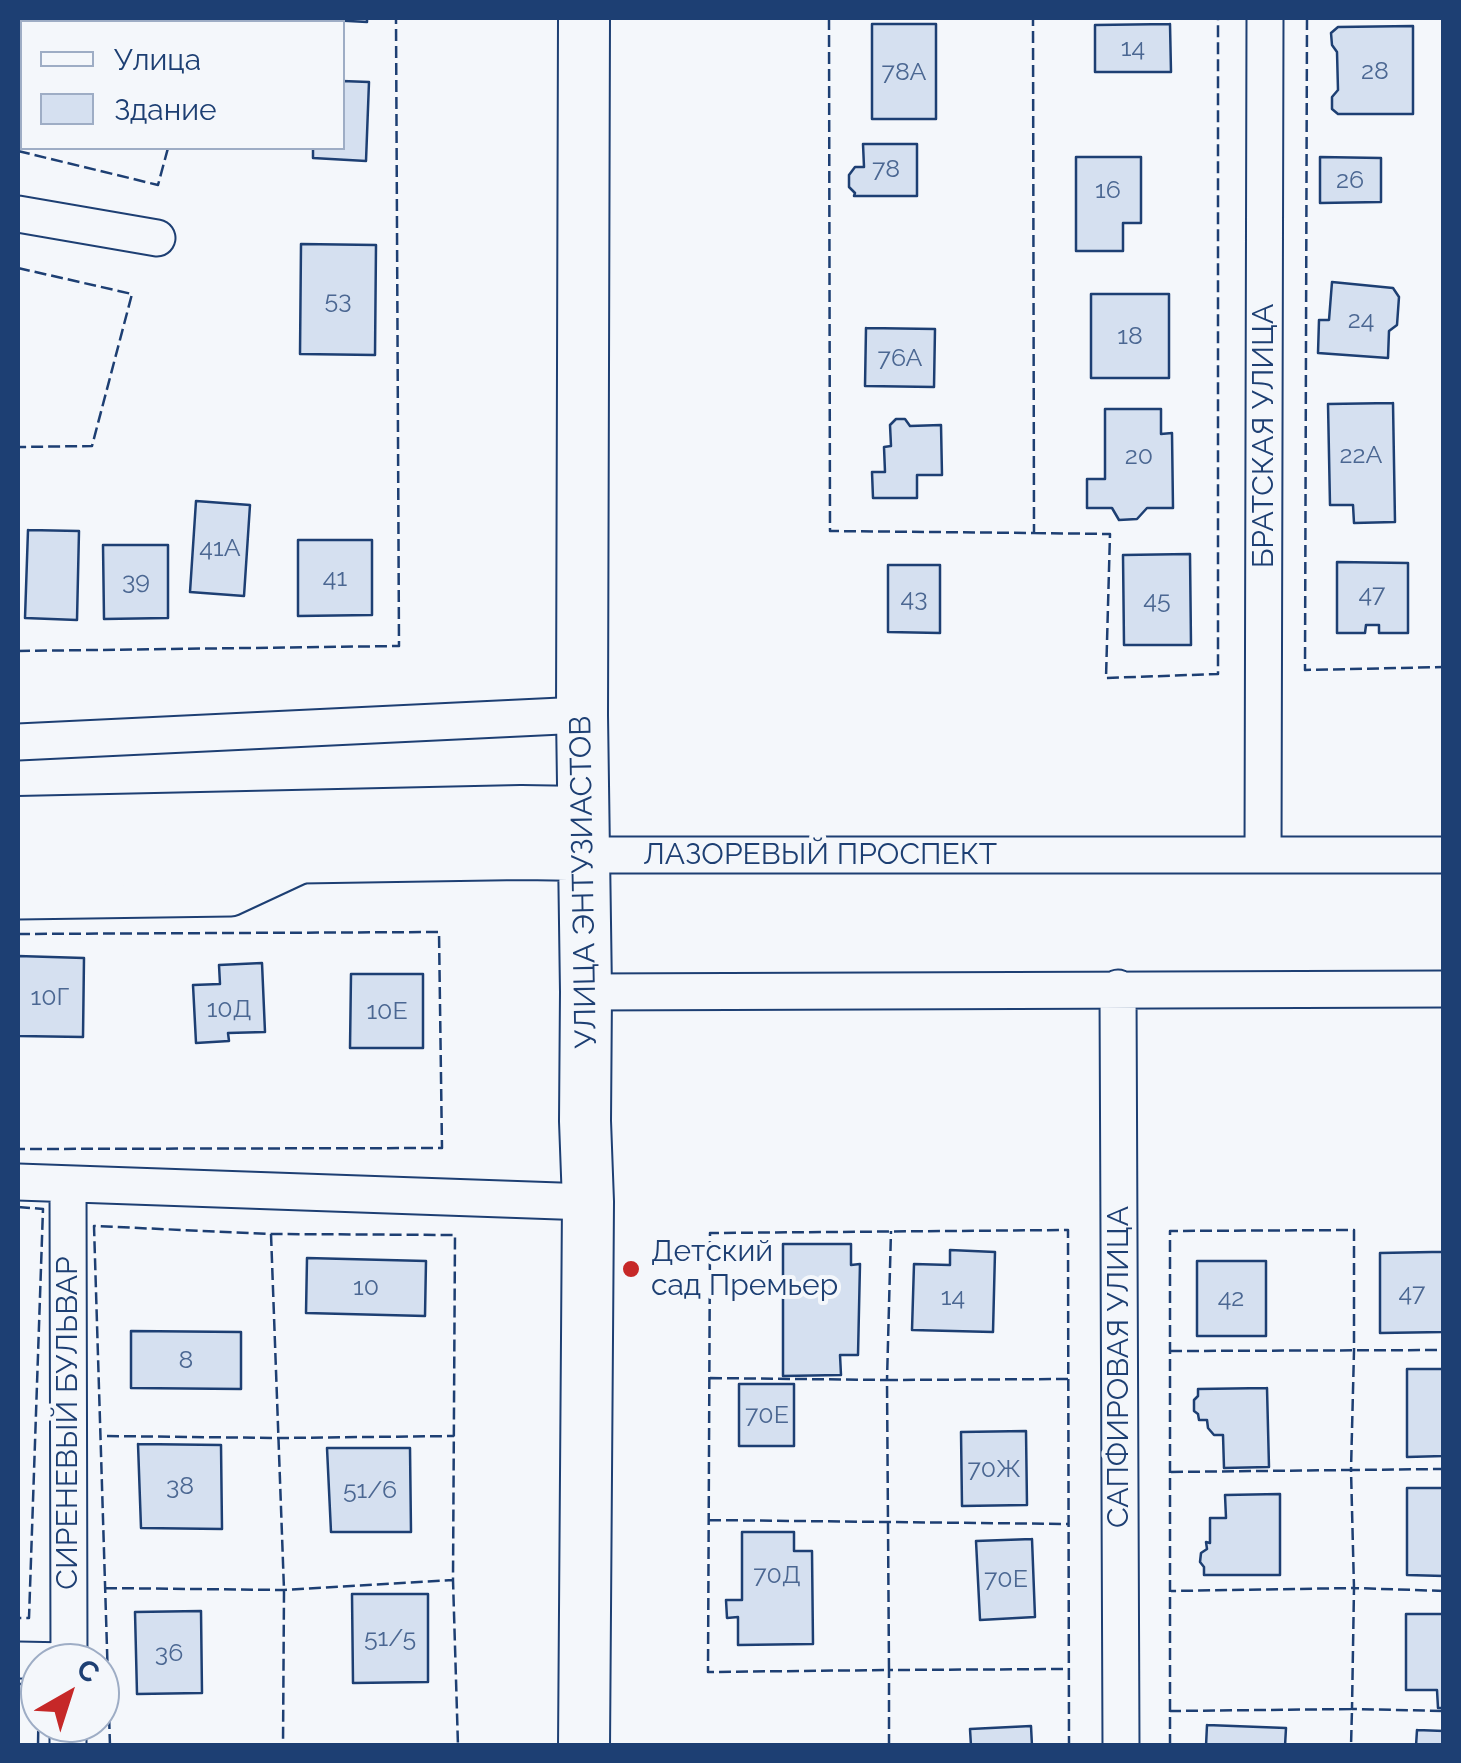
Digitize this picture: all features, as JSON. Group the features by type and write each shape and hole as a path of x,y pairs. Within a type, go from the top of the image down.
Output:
{"street":[{"name":"УЛИЦА ЭНТУЗИАСТОВ","path":"584,18 582,715 588,1202 584,1746"},
{"name":"БРАТСКАЯ УЛИЦА","path":"1263,854 1265,18"},
{"path":"18,214 157,238"},
{"path":"18,742 582,715"},
{"name":"ЛАЗОРЕВЫЙ ПРОСПЕКТ","path":"18,822 501,811 584,834 1263,854 1444,855"},
{"name":"ЛАЗОРЕВЫЙ ПРОСПЕКТ","path":"18,862 522,854 584,834"},
{"path":"18,901 231,898 318,857"},
{"name":"САПФИРОВАЯ УЛИЦА","path":"1118,988 1120,1746"},
{"path":"586,992 1444,989"},
{"path":"18,1182 588,1202"},
{"name":"СИРЕНЕВЫЙ БУЛЬВАР","path":"68,1184 69,1643"}],"building":[{"path":"367,18 367,22 345,20 312,19"},
{"path":"872,24 936,24 936,119 872,119"},
{"path":"1170,24 1171,72 1095,72 1095,25"},
{"path":"1413,26 1413,114 1338,114 1332,109 1332,97 1338,90 1337,52 1331,33 1338,27"},
{"path":"345,81 369,82 366,161 313,158 313,150 345,150"},
{"path":"863,144 917,144 917,196 854,196 849,175 855,167 864,167"},
{"path":"1076,157 1141,157 1141,223 1123,223 1123,251 1076,251"},
{"path":"1320,157 1381,158 1381,202 1320,203"},
{"path":"301,244 376,245 375,355 300,354"},
{"path":"1332,282 1393,288 1399,297 1397,325 1389,331 1388,358 1318,353 1319,320 1329,320"},
{"path":"1091,294 1169,294 1169,378 1091,378"},
{"path":"866,328 935,329 934,387 865,386"},
{"path":"1393,403 1395,522 1354,523 1353,505 1330,505 1328,404"},
{"path":"1105,409 1161,409 1161,434 1172,433 1173,508 1147,508 1137,519 1119,520 1112,508 1087,508 1087,479 1105,479"},
{"path":"896,419 905,419 910,426 941,425 942,475 917,475 917,498 873,498 872,472 885,472 884,447 891,446 890,425"},
{"path":"196,501 250,505 244,596 190,592"},
{"path":"28,530 79,531 77,620 25,618"},
{"path":"298,540 372,540 372,615 298,616"},
{"path":"103,545 168,545 168,618 104,619"},
{"path":"1190,554 1191,645 1124,645 1123,555"},
{"path":"1337,562 1408,563 1408,633 1379,633 1379,625 1366,625 1365,633 1337,633"},
{"path":"888,565 940,565 940,633 888,632"},
{"path":"18,956 84,958 83,1037 18,1036"},
{"path":"262,963 265,1032 228,1033 229,1041 196,1043 193,985 220,984 219,965"},
{"path":"351,974 423,974 423,1048 350,1048"},
{"path":"783,1244 851,1244 851,1265 860,1264 858,1355 840,1355 841,1375 783,1376"},
{"path":"950,1250 995,1252 993,1332 912,1330 914,1264 950,1265"},
{"path":"1444,1252 1444,1332 1380,1333 1380,1253"},
{"path":"307,1258 426,1261 425,1316 306,1313"},
{"path":"1197,1261 1266,1261 1266,1336 1197,1336"},
{"path":"131,1331 241,1332 241,1389 131,1388"},
{"path":"1407,1369 1444,1369 1444,1456 1407,1457"},
{"path":"739,1384 794,1384 794,1446 739,1446"},
{"path":"1267,1388 1269,1467 1224,1468 1223,1435 1214,1435 1207,1420 1199,1420 1194,1411 1198,1389"},
{"path":"1026,1431 1027,1505 962,1506 961,1432"},
{"path":"138,1444 221,1445 222,1529 141,1528"},
{"path":"327,1448 410,1448 411,1532 331,1532"},
{"path":"1407,1488 1444,1488 1444,1576 1407,1575"},
{"path":"1280,1494 1280,1575 1204,1575 1200,1562 1206,1542 1210,1543 1210,1518 1226,1518 1225,1495"},
{"path":"742,1532 794,1532 794,1551 812,1551 813,1644 738,1645 738,1617 727,1618 726,1600 742,1600"},
{"path":"1032,1539 1035,1617 980,1620 976,1541"},
{"path":"352,1594 428,1594 428,1682 353,1683"},
{"path":"201,1611 202,1693 137,1694 135,1612"},
{"path":"1406,1614 1444,1614 1444,1708 1438,1708 1437,1690 1406,1690"},
{"path":"1207,1725 1286,1728 1285,1746 1206,1746"},
{"path":"1031,1726 1032,1746 971,1746 970,1729"},
{"path":"1417,1730 1444,1731 1444,1746 1416,1746"}],"fence":[{"path":"18,22 19,18"},
{"path":"18,651 399,646 396,18"},
{"path":"829,18 830,531 1034,533 1033,18"},
{"path":"1034,533 1110,534 1106,678 1218,674 1218,18"},
{"path":"1307,18 1305,670 1444,667"},
{"path":"18,151 158,185 167,150"},
{"path":"18,268 132,294 92,446 18,447"},
{"path":"18,934 439,932 442,1148 18,1149"},
{"path":"18,1207 43,1209 29,1618 18,1618"},
{"path":"110,1746 94,1226 271,1234 455,1235 453,1580 458,1746"},
{"path":"1068,1379 887,1380 889,1670 708,1672 710,1233 1068,1230 1069,1746"},
{"path":"1170,1711 1170,1231 1354,1230 1351,1470 1444,1469"},
{"path":"710,1378 887,1380 891,1231"},
{"path":"271,1234 284,1590 283,1746"},
{"path":"1170,1351 1444,1350"},
{"path":"107,1436 454,1436"},
{"path":"1171,1472 1351,1470 1354,1588 1171,1591"},
{"path":"709,1520 1068,1524"},
{"path":"105,1588 284,1590 453,1580"},
{"path":"1444,1591 1354,1588 1352,1709 1444,1711"},
{"path":"889,1746 889,1670 1068,1669"},
{"path":"18,1684 39,1684 38,1746"},
{"path":"1170,1746 1170,1711 1352,1709 1351,1746"}],"place":[{"name":"Детский сад Премьер","path":"631,1269"}]}
